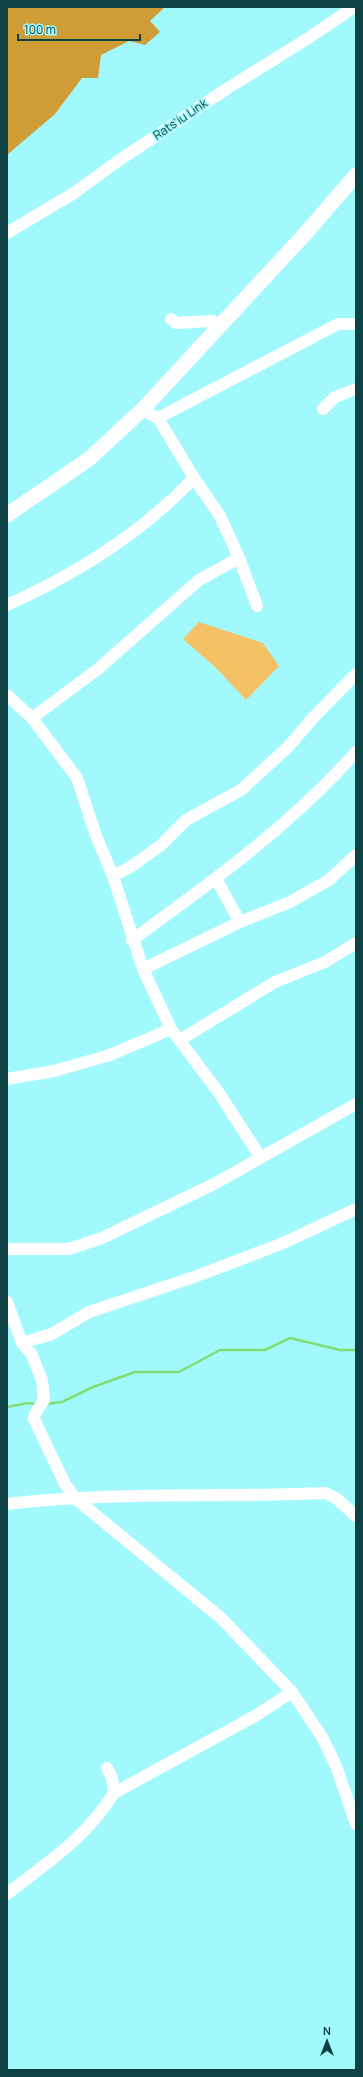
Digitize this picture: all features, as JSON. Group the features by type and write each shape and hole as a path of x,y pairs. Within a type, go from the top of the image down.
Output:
{"main road":[{"path":"7,516 90,459 142,410 220,324 305,234 356,175"}],"street":[{"name":"Rats'iu Link","path":"7,233 74,193 118,161 196,109 310,38 354,7"},
{"path":"171,319 176,323 211,320 220,324"},
{"path":"158,418 338,324 356,324"},
{"path":"323,408 336,398 356,389"},
{"path":"142,410 158,418 194,478 220,516 239,558 257,606"},
{"path":"7,605 50,586 112,548 133,533 194,478"},
{"path":"32,718 98,668 199,580 239,558"},
{"path":"113,876 132,866 161,845 186,820 241,790 288,746 356,674"},
{"path":"7,695 32,718 77,778 96,836 113,876 132,940 143,969 171,1029 219,1093 261,1158"},
{"path":"132,940 216,880 325,787 356,752"},
{"path":"143,969 240,922 290,902 329,880 356,855"},
{"path":"216,880 240,922"},
{"path":"180,1040 275,982 325,962 356,943"},
{"path":"7,1079 54,1071 110,1055 171,1029"},
{"path":"7,1249 69,1249 102,1238 214,1184 356,1104"},
{"path":"22,1343 52,1334 89,1312 194,1277 281,1244 356,1208"},
{"path":"7,1302 22,1343 31,1353 42,1380 44,1400 35,1414 34,1419 65,1484 76,1499 221,1618 292,1692 322,1737 336,1766 356,1824"},
{"path":"7,1504 76,1499 326,1493 337,1499 356,1516"},
{"path":"7,1894 54,1860 104,1810 114,1793 255,1716 292,1692"},
{"path":"107,1768 112,1778 114,1793"}],"shaded area":[{"path":"7,7 165,7 150,21 160,32 145,45 129,41 101,55 98,78 82,78 55,114 7,155"},
{"path":"199,622 263,643 279,666 246,700 216,668 183,639"}],"waterway":[{"path":"47,1404 62,1402 93,1387 135,1372 179,1372 220,1350 265,1350 290,1338 340,1350 356,1350"},
{"path":"7,1407 28,1403 36,1404"}]}
